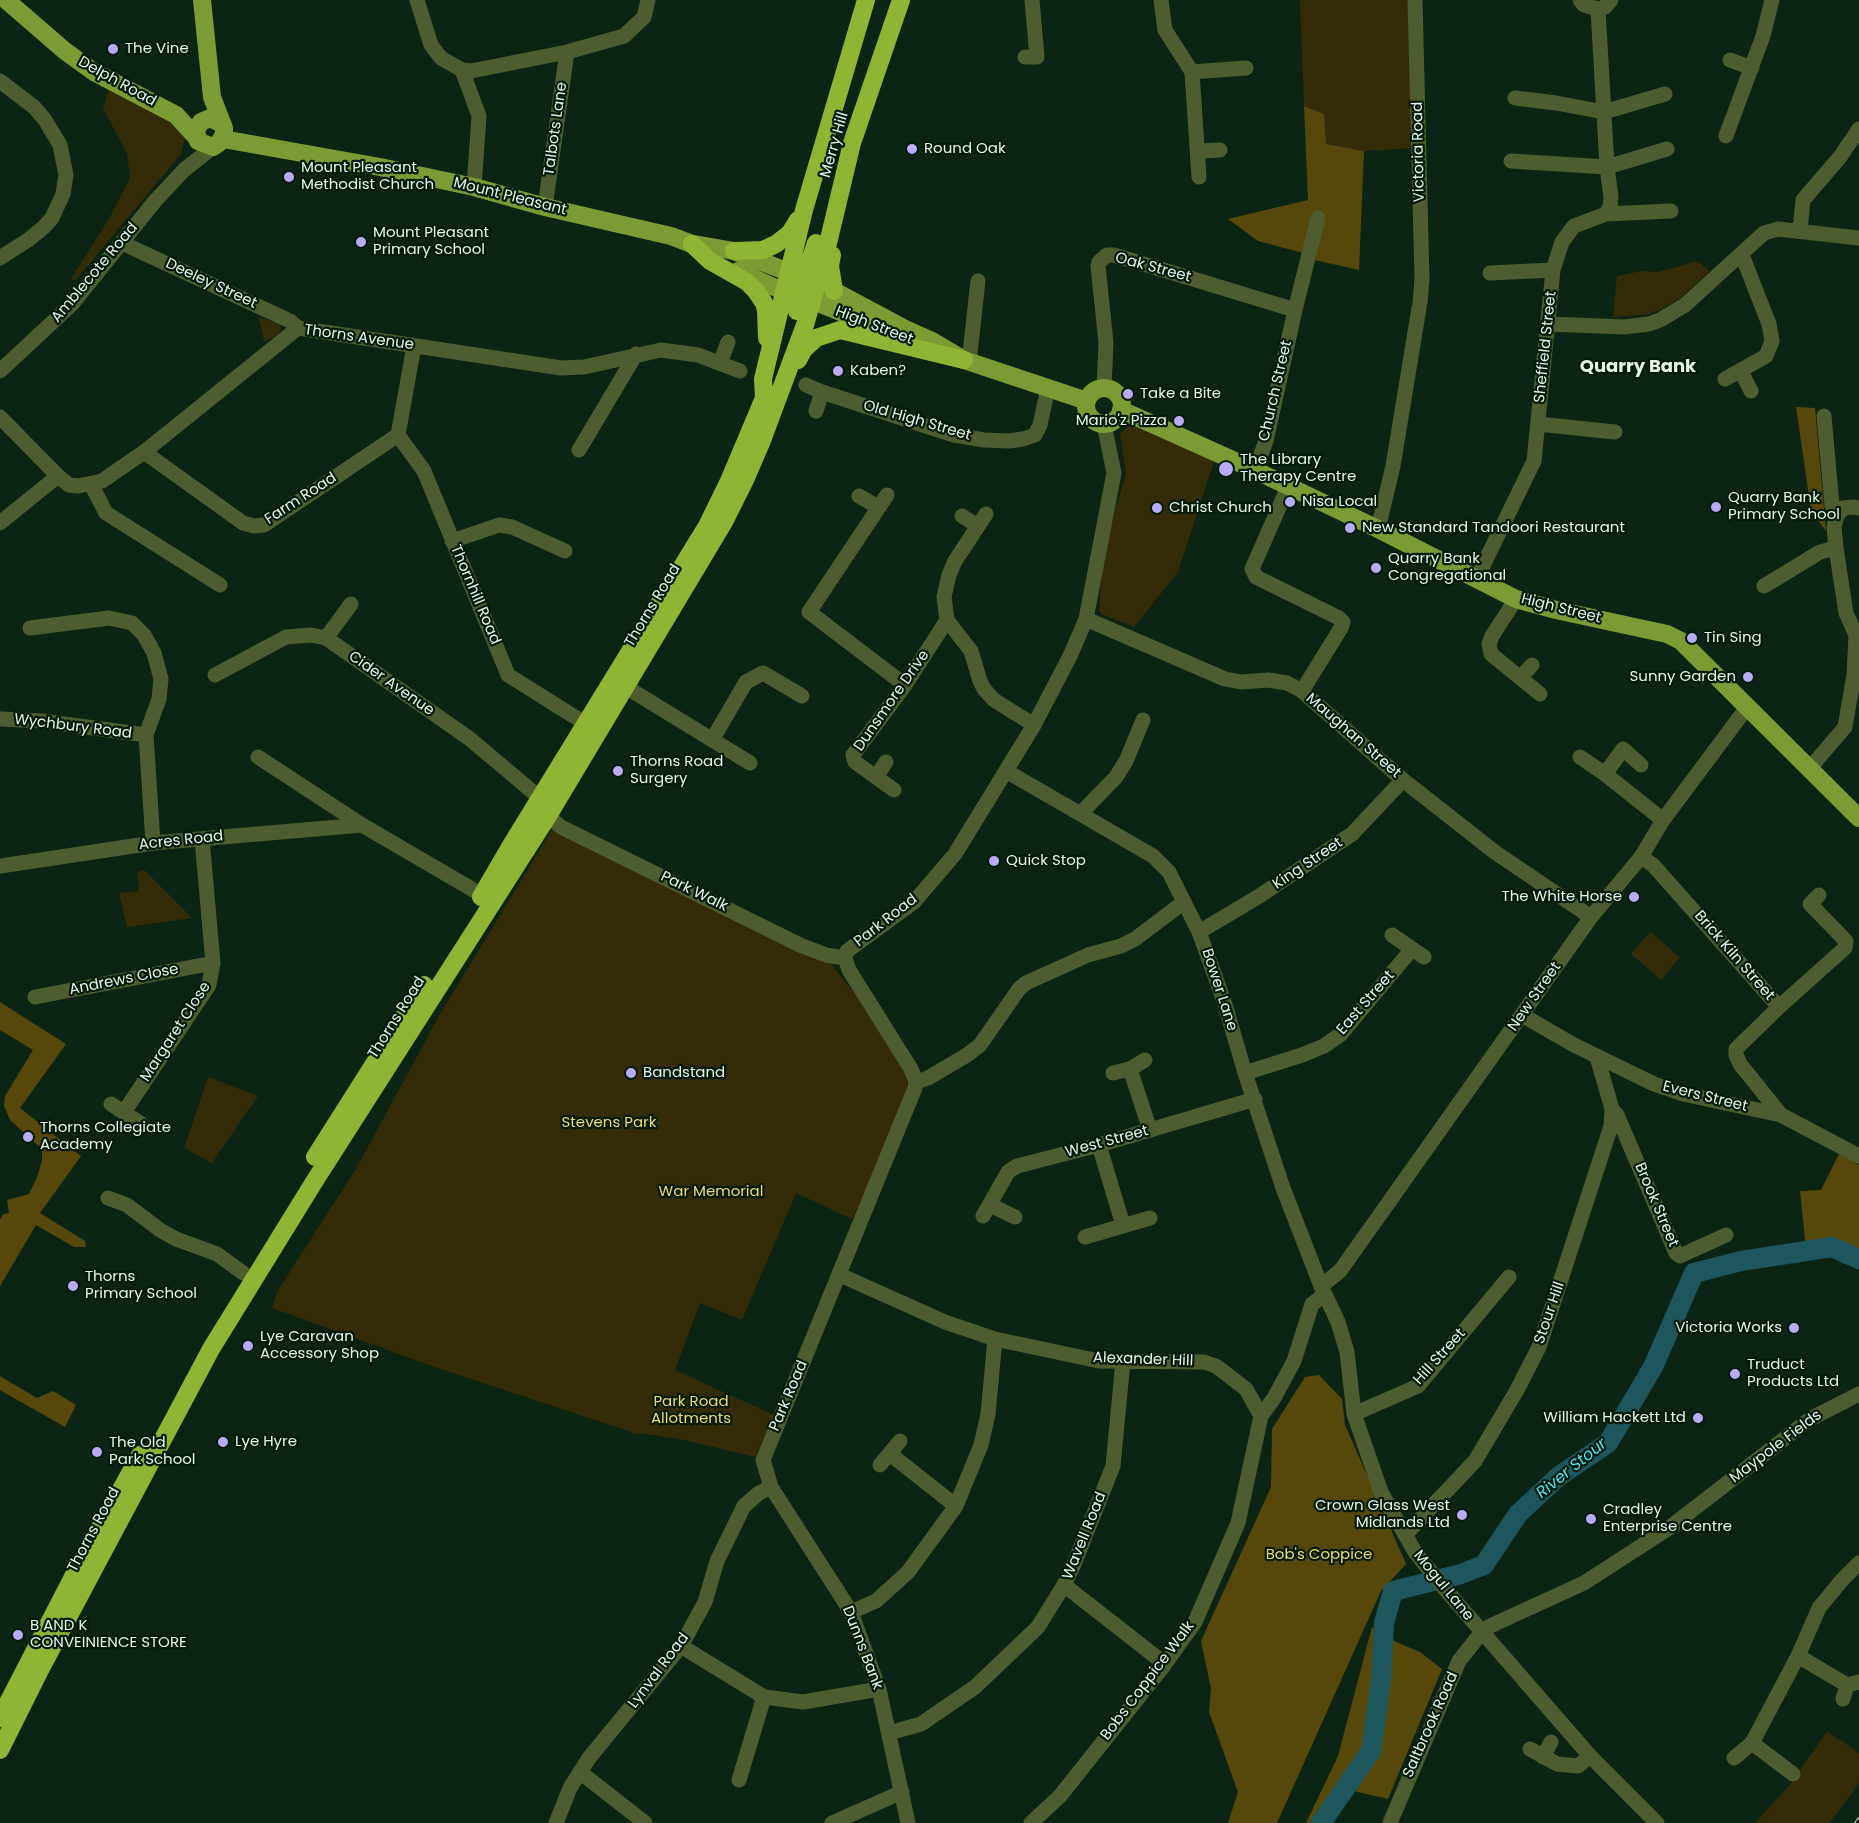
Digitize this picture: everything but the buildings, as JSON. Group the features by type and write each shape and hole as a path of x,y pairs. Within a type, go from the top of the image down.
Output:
{"highway":[{"name":"Merry Hill","path":"801,287 804,210 850,51 868,25 869,0"},
{"name":"Merry Hill","path":"801,287 851,150 901,0"},
{"path":"834,291 830,266 851,174 851,150"},
{"path":"734,251 763,250 776,244 790,233 804,210"},
{"path":"692,244 710,261 747,282 762,300 767,317 764,379"},
{"path":"764,398 793,324 801,287"},
{"name":"Thorns Road","path":"0,1718 178,1383 243,1273 483,895 707,526 764,398 764,379 801,287"},
{"name":"Thorns Road","path":"0,1750 40,1670 211,1349 314,1182 548,816 724,522 745,480 783,386 801,287"},
{"path":"783,386 804,349 816,338 840,330 909,349 966,361"}],"main road":[{"name":"Delph Road","path":"6,0 65,51 94,72 208,132"},
{"path":"202,0 212,97 208,132"},
{"name":"Mount Pleasant","path":"208,132 474,187 545,207 638,227 692,244 750,277 801,287"},
{"path":"692,244 734,251 801,287"},
{"name":"High Street","path":"801,287 834,291 905,329 933,341 966,361"},
{"name":"High Street","path":"801,287 966,361 1087,401"},
{"path":"1104,388 1093,392 1087,401 1086,406 1090,417 1104,424 1116,419 1121,410"},
{"name":"High Street","path":"1104,388 1118,396 1121,410 1255,470 1516,599 1674,637 1691,649 1859,818"}],"street":[{"path":"417,0 431,45 441,58 462,70 471,71 567,51 624,36 644,17 648,0"},
{"path":"1025,57 1037,57 1032,0"},
{"path":"1161,0 1166,30 1192,72 1199,177"},
{"name":"Victoria Road","path":"1378,529 1393,466 1422,279 1415,0"},
{"path":"1580,0 1584,5 1598,9 1605,7 1611,0"},
{"path":"1726,136 1763,36 1772,0"},
{"path":"1598,9 1607,167 1611,197 1610,207 1606,214"},
{"name":"Talbots Lane","path":"545,207 567,51"},
{"path":"1730,60 1752,68"},
{"path":"1192,72 1246,68"},
{"path":"462,70 479,116 474,187"},
{"path":"0,81 34,107 45,120 60,145 66,175 63,194 52,218 28,240 0,258"},
{"path":"1515,98 1604,112 1665,94"},
{"path":"1800,230 1803,200 1840,157 1859,129"},
{"name":"Amblecote Road","path":"0,371 72,304 154,201 184,170 208,132"},
{"path":"1511,161 1607,167 1667,149"},
{"path":"1198,151 1220,150"},
{"name":"Sheffield Street","path":"1476,580 1534,461 1553,270 1557,253 1574,226 1606,214 1671,211"},
{"name":"Church Street","path":"1255,470 1266,441 1318,218"},
{"path":"1548,324 1608,328 1649,324 1685,305 1764,233 1778,229 1859,237"},
{"name":"Deeley Street","path":"122,243 290,321 298,328"},
{"name":"Oak Street","path":"1104,388 1106,343 1098,266 1107,255 1114,255 1295,310"},
{"path":"1725,379 1766,356 1772,341 1769,324 1742,255"},
{"path":"1490,273 1553,270"},
{"path":"966,361 978,281"},
{"name":"Thorns Avenue","path":"91,484 102,480 144,452 298,328 561,368 584,367 661,350 698,355 740,371"},
{"path":"720,363 728,342"},
{"path":"398,435 414,346"},
{"path":"579,450 636,354"},
{"path":"1741,370 1751,391"},
{"name":"Old High Street","path":"806,385 954,435 1008,441 1035,435 1040,425 1048,388"},
{"path":"816,411 822,392"},
{"path":"1824,416 1832,505 1837,515"},
{"path":"0,417 58,476 69,484 78,486 91,484 106,513 220,585"},
{"name":"Park Road","path":"771,1487 763,1460 840,1275 916,1082 911,1069 849,970 845,958 847,951 914,902 955,854 1034,725 1070,656 1086,619 1114,473 1104,424"},
{"name":"Sheffield Street","path":"1538,424 1615,432"},
{"name":"Farm Road","path":"144,452 243,523 254,526 264,525 398,435"},
{"name":"Thornhill Road","path":"398,435 424,471 508,675 586,724"},
{"path":"0,523 58,476"},
{"path":"1288,487 1252,568 1256,577 1343,622 1302,692"},
{"path":"859,496 882,501 806,617 905,685"},
{"path":"1810,768 1845,727 1856,675 1856,635 1846,613 1834,526 1837,515 1844,508 1859,508"},
{"path":"962,516 982,520 949,575 944,597 947,620 971,651 984,689 994,700 1034,725"},
{"path":"452,541 500,525 512,527 565,551"},
{"path":"1764,586 1820,552 1836,548"},
{"path":"1516,599 1492,636 1489,644 1491,654 1540,694"},
{"path":"224,674 286,637 311,635 326,638 351,604"},
{"name":"Wychbury Road","path":"29,628 110,618 122,620 138,627 154,653 161,679 159,699 146,735 153,843"},
{"name":"Maughan Street","path":"1086,619 1225,679 1241,682 1268,680 1287,683 1302,692 1403,780 1496,853 1591,917"},
{"name":"Dunsmore Drive","path":"894,790 855,762 854,755 905,685 947,620"},
{"name":"Cider Avenue","path":"326,638 470,739 540,798"},
{"path":"1520,678 1532,665"},
{"path":"712,740 746,682 763,673 802,696"},
{"path":"626,687 750,763"},
{"name":"New Street","path":"1323,1290 1340,1271 1591,917 1641,856 1663,820 1748,706"},
{"name":"Wychbury Road","path":"0,719 146,735"},
{"path":"1082,813 1116,777 1126,761 1143,720"},
{"path":"1605,774 1623,749 1641,765"},
{"path":"258,757 362,825 483,895"},
{"path":"1580,757 1663,820"},
{"name":"Dunsmore Drive","path":"876,777 886,762"},
{"name":"Bower Lane","path":"1006,771 1153,856 1168,872 1199,932 1224,1001 1283,1188 1323,1290"},
{"name":"King Street","path":"1199,932 1261,895 1352,834 1403,780"},
{"name":"Park Walk","path":"548,816 561,827 800,945 826,955 845,958"},
{"name":"Acres Road","path":"0,866 153,843 362,825"},
{"name":"Margaret Close","path":"124,1112 209,985 213,963 202,839"},
{"name":"Brick Kiln Street","path":"1641,856 1653,865 1779,1007 1736,1049 1736,1055 1781,1115"},
{"path":"1779,1007 1845,948 1846,941 1810,904 1819,895"},
{"path":"916,1082 928,1078 980,1045 1018,989 1026,982 1088,955 1121,946 1136,939 1184,902"},
{"name":"East Street","path":"1245,1073 1302,1055 1324,1046 1341,1034 1418,953 1392,935"},
{"name":"Andrews Close","path":"34,997 213,963"},
{"name":"Evers Street","path":"1522,1015 1597,1057 1654,1084 1683,1094 1781,1115 1859,1156"},
{"name":"Stour Hill","path":"1405,1535 1475,1461 1517,1390 1539,1347 1611,1126 1612,1109 1597,1057"},
{"path":"1113,1073 1130,1069 1145,1060"},
{"path":"1130,1069 1150,1130"},
{"name":"West Street","path":"1015,1217 986,1210 1008,1172 1017,1166 1099,1145 1255,1099"},
{"path":"111,1104 140,1123"},
{"name":"Brook Street","path":"1612,1109 1617,1115 1676,1253 1680,1256 1726,1235"},
{"path":"1099,1145 1123,1225"},
{"path":"108,1198 127,1205 176,1239 217,1254 243,1273"},
{"path":"1085,1237 1150,1218"},
{"name":"Alexander Hill","path":"840,1275 945,1323 995,1339 1099,1360 1204,1362 1216,1366 1246,1389 1261,1416"},
{"name":"Hill Street","path":"1354,1414 1418,1386 1509,1277"},
{"path":"1261,1416 1274,1398 1294,1361 1312,1304 1323,1290"},
{"name":"Mogul Lane","path":"1323,1290 1338,1323 1347,1352 1354,1414 1381,1492 1415,1552 1481,1632 1590,1756 1656,1823"},
{"path":"852,1612 876,1601 908,1572 956,1506 981,1445 987,1414 995,1339"},
{"name":"Wavell Road","path":"889,1733 921,1724 975,1688 1038,1627 1074,1564 1113,1467 1123,1361"},
{"name":"Maypole Fields","path":"1481,1632 1584,1583 1669,1528 1810,1419 1859,1394"},
{"name":"Bobs Coppice Walk","path":"1031,1823 1060,1796 1165,1664 1195,1622 1238,1523 1261,1416"},
{"path":"900,1442 885,1459 956,1506"},
{"name":"Dunns Bank","path":"771,1487 852,1612 879,1689 908,1823"},
{"name":"Lynval Road","path":"556,1823 570,1788 580,1772 681,1646 705,1602 717,1561 744,1506 759,1493 771,1487"},
{"path":"1734,1758 1752,1743 1798,1656 1819,1608 1859,1563"},
{"path":"1064,1585 1165,1664"},
{"name":"Saltbrook Road","path":"1390,1823 1459,1661 1481,1632"},
{"path":"681,1646 764,1697 803,1702 879,1689"},
{"path":"1798,1656 1849,1689"},
{"path":"739,1780 764,1697"},
{"path":"1551,1742 1537,1753 1557,1764 1578,1766 1590,1756"},
{"path":"1752,1743 1792,1774"},
{"path":"580,1772 645,1823"},
{"path":"832,1823 902,1792"}],"green space":[{"path":"1300,0 1408,0 1412,148 1364,151 1326,144 1324,114 1304,106"},
{"path":"110,86 179,126 185,138 181,154 75,281 71,279 110,217 130,178 127,154 103,108"},
{"path":"1304,106 1324,114 1326,144 1364,151 1359,270 1315,260 1323,223 1303,253 1258,241 1228,219 1308,200"},
{"path":"1697,261 1710,271 1684,295 1662,309 1648,314 1613,317 1617,276 1642,271 1656,272"},
{"path":"259,317 279,324 281,329 278,334 264,342"},
{"path":"1796,407 1815,408 1826,531 1811,510"},
{"path":"1135,426 1214,461 1178,572 1134,627 1103,615 1099,610 1104,550 1126,473 1120,434 1127,427"},
{"name":"Stevens Park","path":"553,828 829,961 857,997 907,1077 908,1089 868,1187 852,1219 796,1193 742,1320 700,1303 675,1370 774,1415 755,1457 684,1440 637,1434 429,1365 272,1308 277,1292 357,1167 440,1014"},
{"path":"144,870 192,918 127,927 119,893 139,891 137,872"},
{"path":"1650,932 1680,957 1661,980 1631,954"},
{"name":"Thorns Collegiate Academy","path":"0,1002 66,1044 20,1108 81,1156 40,1213 85,1241 86,1247 74,1247 36,1225 0,1286 0,1220 3,1214 9,1213 7,1200 29,1194 42,1161 42,1149 10,1120 4,1106 5,1096 33,1050 0,1030"},
{"path":"208,1077 258,1096 212,1163 184,1148"},
{"path":"1840,1152 1859,1165 1859,1259 1832,1247 1809,1250 1805,1239 1800,1191 1821,1190"},
{"name":"Bob's Coppice","path":"1319,1375 1342,1399 1345,1425 1406,1564 1381,1591 1277,1823 1228,1823 1238,1792 1209,1712 1211,1689 1201,1641 1271,1487 1272,1429 1305,1377"},
{"path":"0,1376 37,1398 53,1391 76,1405 65,1427 0,1390"},
{"path":"1372,1627 1396,1642 1420,1652 1442,1669 1388,1799 1345,1789 1321,1823 1306,1823 1338,1756"},
{"path":"1827,1731 1859,1753 1859,1783 1830,1823 1755,1823 1792,1782"}],"waterway":[{"name":"River Stour","path":"1321,1823 1371,1751 1381,1680 1384,1623 1393,1591 1461,1574 1484,1565 1518,1514 1559,1476 1608,1443 1653,1367 1694,1273 1741,1261 1832,1247 1859,1259"}],"place":[{"name":"The Vine","path":"113,49"},
{"name":"Round Oak","path":"912,149"},
{"name":"Mount Pleasant Methodist Church","path":"289,177"},
{"name":"Mount Pleasant Primary School","path":"361,242"},
{"name":"Kaben?","path":"838,371"},
{"name":"Take a Bite","path":"1128,394"},
{"name":"Mario'z Pizza","path":"1179,421"},
{"name":"The Library Therapy Centre","path":"1226,469"},
{"name":"Nisa Local","path":"1290,502"},
{"name":"Quarry Bank Primary School","path":"1716,507"},
{"name":"Christ Church","path":"1157,508"},
{"name":"New Standard Tandoori Restaurant","path":"1350,528"},
{"name":"Quarry Bank Congregational","path":"1376,568"},
{"name":"Tin Sing","path":"1692,638"},
{"name":"Sunny Garden","path":"1748,677"},
{"name":"Thorns Road Surgery","path":"618,771"},
{"name":"Quick Stop","path":"994,861"},
{"name":"The White Horse","path":"1634,897"},
{"name":"Bandstand","path":"631,1073"},
{"name":"Thorns Collegiate Academy","path":"28,1137"},
{"name":"Thorns Primary School","path":"73,1286"},
{"name":"Victoria Works","path":"1794,1328"},
{"name":"Lye Caravan Accessory Shop","path":"248,1346"},
{"name":"Truduct Products Ltd","path":"1735,1374"},
{"name":"William Hackett Ltd","path":"1698,1418"},
{"name":"Lye Hyre","path":"223,1442"},
{"name":"The Old Park School","path":"97,1452"},
{"name":"Crown Glass West Midlands Ltd","path":"1462,1515"},
{"name":"Cradley Enterprise Centre","path":"1591,1519"},
{"name":"B AND K CONVEINIENCE STORE","path":"18,1635"}],"district":[{"name":"Quarry Bank","path":"1638,367"}],"park label":[{"name":"War Memorial","path":"711,1192"},
{"name":"Park Road Allotments","path":"691,1410"}]}
